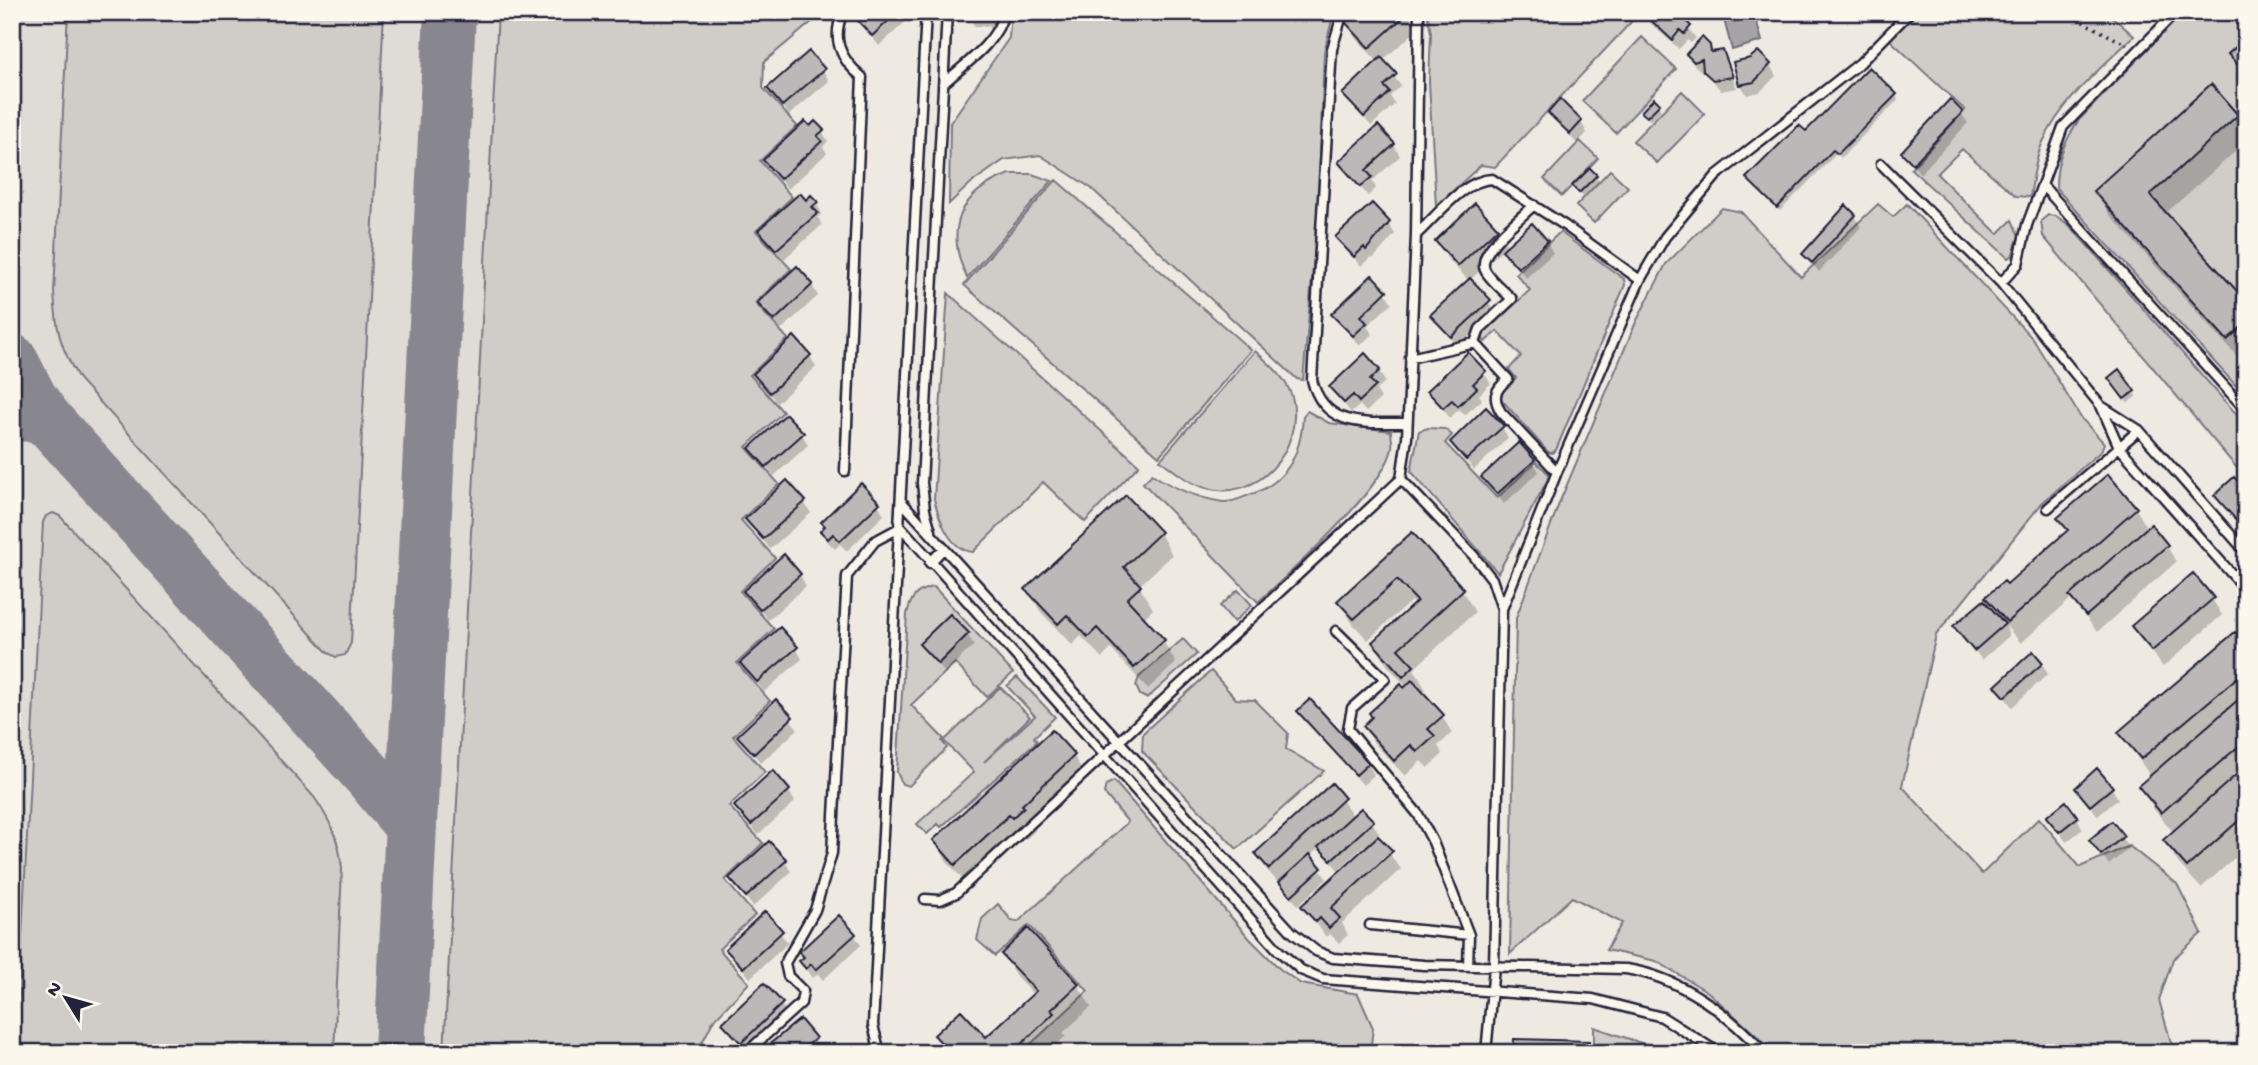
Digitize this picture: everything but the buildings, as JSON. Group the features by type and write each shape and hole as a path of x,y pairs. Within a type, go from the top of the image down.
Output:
{"lane":[{"path":"843,12 836,26 837,43 847,64 862,77 845,471"},
{"path":"880,1053 873,1025 926,12"},
{"path":"932,534 925,510 922,483 947,12"},
{"path":"943,84 979,51 1001,25 1003,12"},
{"path":"1343,12 1332,49 1312,380 1315,395 1335,416 1367,423 1406,423"},
{"path":"926,899 940,900 956,894 1105,758 1401,479 1407,438 1416,235 1419,12"},
{"path":"1502,609 1557,472 1640,281 1665,237 1717,175 1860,63 1910,12"},
{"path":"2001,283 2018,264 2027,225 2063,127 2176,12"},
{"path":"1881,164 2001,283 2101,406 2119,447 2246,590"},
{"path":"1416,235 1479,180 1492,179 1534,205 1640,281"},
{"path":"2042,185 2246,410"},
{"path":"1475,343 1480,329 1512,299 1485,271 1483,261 1489,249 1534,205"},
{"path":"1410,358 1475,343"},
{"path":"1475,343 1508,379 1496,390 1494,401 1557,472"},
{"path":"2101,406 2139,430 2246,552"},
{"path":"2048,508 2139,430"},
{"path":"1401,479 1474,555 1492,579 1502,609 1494,967 1486,1053"},
{"path":"901,501 1292,932 1316,951 1333,958 1494,967 1626,969 1654,973 1678,984 1726,1017 1764,1053"},
{"path":"901,527 1279,951 1301,970 1323,979 1593,999 1662,1017 1719,1053"},
{"path":"746,1053 801,1003 803,991 788,976 785,963 815,910 832,853 847,576 875,541 901,527"},
{"path":"930,562 944,548"},
{"path":"1336,631 1385,679 1352,708 1348,729 1418,814 1433,842 1469,935 1468,966"},
{"path":"1370,925 1469,935"}],"path":[{"path":"2064,12 2138,50"}],"shaded area":[{"path":"12,12 615,12 556,1053 12,1053"},
{"path":"68,12 384,12 351,643 345,655 336,657 328,653 79,379 67,357 58,328 54,292"},
{"path":"498,12 802,12 814,20 764,62 763,88 797,126 760,161 792,197 756,231 791,269 755,303 788,339 750,375 783,412 746,447 779,484 741,520 775,558 740,591 774,629 737,663 770,701 733,736 765,772 729,806 763,843 725,880 755,915 719,949 749,983 713,1021 697,1053 444,1053"},
{"path":"1011,12 1334,12 1324,52 1318,211 1303,380 1297,379 1091,188 1040,155 1004,160 971,183 949,204 950,123 1009,38"},
{"path":"1427,12 1631,12 1631,22 1495,167 1481,165 1436,206 1429,82 1431,33"},
{"path":"1722,12 1754,12 1762,41 1732,50"},
{"path":"1916,12 2107,12 2134,36 2071,99 2050,128 2038,157 2030,197 2016,196 1962,149 1937,174 1998,234 2012,220 2019,236 2012,256 2008,258 1911,169 1965,110 1890,40"},
{"path":"2184,12 2246,12 2246,38 2228,54 2246,74 2246,301 2150,195 2238,115 2212,85 2094,191 2227,340 2246,323 2246,383 2239,389 2056,188 2057,169 2062,152 2079,120"},
{"path":"1642,37 1676,69 1616,133 1582,101"},
{"path":"1682,91 1705,114 1657,163 1633,141"},
{"path":"1580,141 1598,158 1562,196 1544,179"},
{"path":"1610,170 1628,187 1594,223 1576,206"},
{"path":"1010,174 1032,174 1052,181 967,278 957,244 957,228 961,214 979,191"},
{"path":"1056,180 1251,350 1159,456 964,285"},
{"path":"1878,204 1893,217 1907,204 2033,339 2081,418 2104,443 2101,451 2042,503 1936,635 1902,786 1982,874 2039,818 2080,867 2129,846 2177,884 2202,933 2173,959 2159,1000 2174,1053 1776,1053 1708,992 1656,961 1606,950 1622,923 1572,897 1510,954 1516,618 1560,501 1636,322 1666,264 1722,208 1741,212 1801,277"},
{"path":"2048,215 2056,216 2069,225 2246,425 2246,479 2043,236 2041,221"},
{"path":"1560,232 1624,279 1625,285 1556,450 1552,453 1548,452 1501,399 1501,392 1516,378 1509,369 1521,356 1497,331 1485,342 1481,336 1530,290 1516,274"},
{"path":"948,293 1139,465 1085,522 1043,482 973,552 957,546 946,532 934,499"},
{"path":"1255,351 1278,373 1291,393 1294,420 1291,438 1283,454 1259,480 1243,487 1225,490 1199,486 1160,460"},
{"path":"1307,411 1329,423 1391,431 1392,448 1386,465 1355,506 1258,602 1143,483 1152,474 1186,492 1223,502 1262,490 1282,475 1295,455 1303,416"},
{"path":"1428,428 1445,429 1452,435 1445,443 1497,498 1536,462 1550,475 1498,573 1411,471 1419,431"},
{"path":"53,513 60,516 314,797 329,822 339,848 342,868 334,1053 16,1053 43,522 46,516"},
{"path":"934,587 1013,673 987,697 955,663 911,705 944,739 942,741 947,748 909,786 902,784 897,772 907,614 915,595","holes":["950,614 969,633 938,664 920,644"]},
{"path":"1238,590 1252,605 1234,622 1220,606"},
{"path":"1183,639 1197,654 1152,694 1146,698 1140,695 1136,686 1139,677"},
{"path":"1211,671 1236,699 1255,700 1288,733 1286,749 1324,771 1237,849 1142,751 1143,733"},
{"path":"1017,677 1055,717 1034,737 1037,741 941,827 938,824 927,834 917,824 974,772 944,741 1000,687 1030,717 984,762 1035,716 1007,686"},
{"path":"1114,781 1250,939 1280,969 1301,984 1358,994 1373,1028 1370,1053 1021,1053 1088,991 1029,925 995,956 977,940 982,919 998,904 1012,921 1018,922 1128,822 1104,793 1106,785"},
{"path":"1594,1027 1647,1045 1661,1053 1594,1053"}],"taxiway":[{"path":"400,1053 450,12"},
{"path":"12,360 32,399 48,421"},
{"path":"12,416 28,415 48,421 368,775 411,827"}]}
